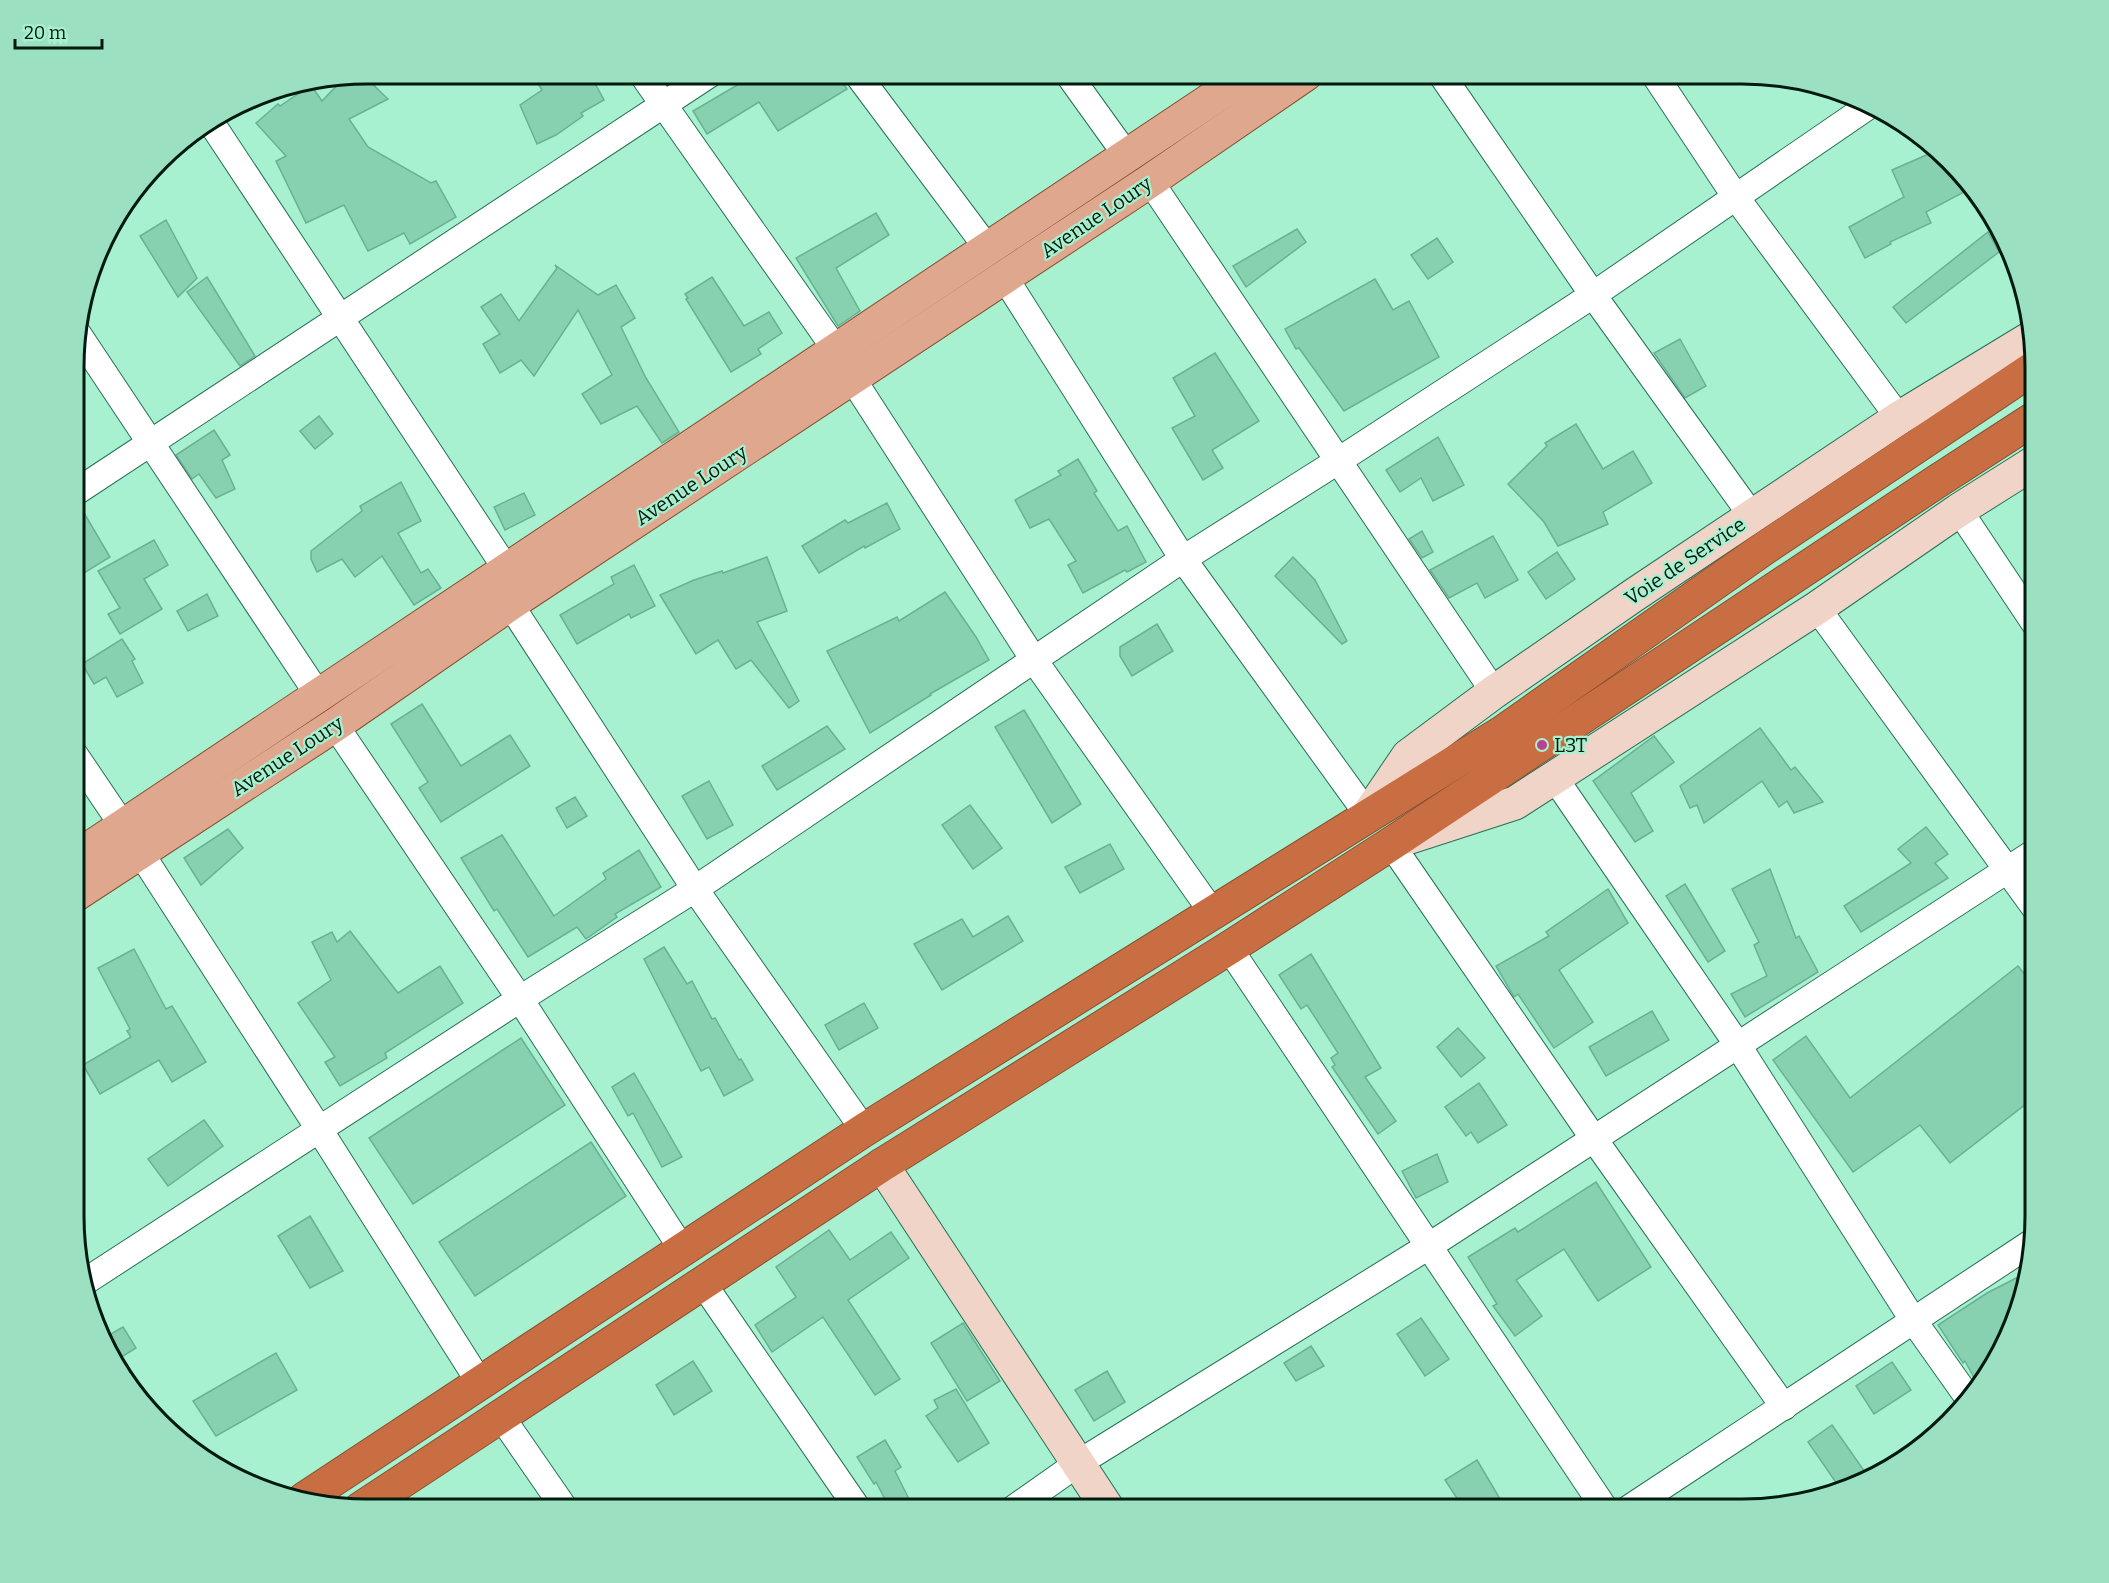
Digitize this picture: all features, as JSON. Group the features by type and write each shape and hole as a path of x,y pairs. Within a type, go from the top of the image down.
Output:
{"highway":[{"path":"312,1494 864,1130 1503,732 1775,540 2025,374"},
{"path":"375,1499 882,1165 1391,844 1935,482 2025,425"}],"main road":[{"name":"Avenue Loury","path":"84,886 132,839 319,696 1234,84"},
{"name":"Avenue Loury","path":"84,855 132,839 335,725 510,604 1005,278 1291,84"},
{"name":"Voie de Service","path":"1368,815 1408,756 1494,692 1899,418 2024,342"},
{"path":"1391,844 1515,803 1817,608 1959,510 2025,468"},
{"path":"882,1165 1101,1499"}],"street":[{"path":"649,84 836,350"},
{"path":"84,487 695,84"},
{"path":"864,84 988,249"},
{"path":"1075,84 1127,156"},
{"path":"1448,84 1593,295 1752,516"},
{"path":"1661,84 1735,196 1899,418"},
{"path":"91,1278 520,999 695,889 1184,559 1593,295 1861,110"},
{"path":"215,129 507,570"},
{"path":"1150,181 1494,692"},
{"path":"1005,278 1184,559 1368,815"},
{"path":"85,345 319,696"},
{"path":"852,378 1034,660 1212,912"},
{"path":"1959,510 2025,609"},
{"path":"510,604 695,889 864,1130"},
{"path":"1817,608 2025,893"},
{"path":"335,725 520,999 682,1249"},
{"path":"84,768 319,1129 480,1383"},
{"path":"1554,777 1737,1044 1913,1320 1964,1392"},
{"path":"1391,844 1594,1139 1784,1407"},
{"path":"1027,1499 1077,1464 1429,1246 2025,859"},
{"path":"1229,948 1598,1499"},
{"path":"1643,1499 2023,1248"},
{"path":"702,1282 851,1499"},
{"path":"500,1415 558,1499"}],"building":[{"path":"372,84 388,99 349,119 368,147 431,183 436,181 456,217 410,244 404,233 368,251 344,205 306,223 276,161 286,156 256,123 278,104 280,106 300,92 314,89 322,101 337,86"},
{"path":"538,84 595,84 604,100 581,113 583,116 556,135 537,144 520,105 542,90"},
{"path":"739,84 844,84 847,89 778,131 759,102 707,134 693,111"},
{"path":"1929,154 1964,192 1926,212 1931,223 1890,242 1891,244 1865,258 1849,227 1904,197 1892,170"},
{"path":"876,213 889,235 836,268 860,311 838,326 796,258"},
{"path":"166,220 197,278 178,297 140,236"},
{"path":"1297,229 1306,242 1246,287 1233,266"},
{"path":"1988,232 1999,252 1906,323 1893,307"},
{"path":"1437,238 1453,262 1428,279 1411,255"},
{"path":"555,265 598,295 616,285 635,318 621,327 646,378 679,432 662,443 637,406 601,424 582,394 612,375 578,310 534,376 521,360 500,373 483,344 500,334 481,307 501,294 519,321 557,268"},
{"path":"207,277 255,356 240,366 187,292"},
{"path":"712,277 744,326 769,312 782,333 758,349 761,354 731,372 685,294"},
{"path":"1375,279 1393,310 1409,301 1439,357 1344,411 1299,348 1296,349 1285,329"},
{"path":"1680,339 1706,386 1685,398 1654,353"},
{"path":"1215,353 1259,421 1212,450 1223,468 1203,480 1172,428 1195,416 1173,378"},
{"path":"319,416 333,434 315,449 300,431"},
{"path":"1576,424 1603,469 1633,451 1652,483 1603,512 1608,524 1558,546 1544,522 1508,484 1547,446 1545,443"},
{"path":"214,430 230,455 222,460 235,489 216,498 199,474 192,479 176,455"},
{"path":"1438,437 1464,485 1433,501 1421,478 1400,492 1386,470"},
{"path":"1078,459 1097,491 1094,493 1118,531 1127,526 1146,562 1127,572 1125,570 1083,593 1068,565 1076,561 1049,519 1030,528 1015,500 1061,475 1058,471"},
{"path":"401,482 421,521 398,533 421,573 428,569 441,588 414,605 382,556 355,577 342,559 317,572 311,559 311,551 362,511 360,506"},
{"path":"524,493 535,515 505,530 494,507"},
{"path":"887,503 900,529 865,548 864,546 819,573 802,546 845,520 848,523"},
{"path":"84,513 110,557 84,573"},
{"path":"1422,531 1433,552 1422,558 1409,539"},
{"path":"1493,536 1518,580 1485,598 1477,583 1449,598 1430,570"},
{"path":"154,540 168,565 144,579 162,609 120,634 108,614 120,608 98,571"},
{"path":"1557,552 1575,579 1546,599 1528,572"},
{"path":"767,557 787,611 757,622 799,701 789,708 751,660 736,669 718,640 696,654 660,595 694,580 722,571 723,573"},
{"path":"1293,557 1315,580 1347,641 1342,644 1275,576"},
{"path":"634,565 655,606 631,618 629,614 577,644 560,615 614,584 611,577"},
{"path":"945,592 989,660 930,694 870,733 827,651 897,617 899,621"},
{"path":"207,594 218,616 188,631 177,611"},
{"path":"1157,624 1173,651 1132,676 1120,656 1120,647"},
{"path":"122,639 135,659 132,661 143,683 117,697 106,677 94,684 84,667 84,663"},
{"path":"422,704 461,766 510,735 530,766 441,822 419,788 428,782 391,724"},
{"path":"1024,710 1081,804 1052,823 995,727"},
{"path":"827,726 845,749 777,790 762,766"},
{"path":"1760,728 1791,770 1795,767 1823,802 1794,813 1787,801 1779,807 1762,781 1704,823 1697,805 1690,808 1680,786"},
{"path":"1654,736 1674,762 1631,793 1653,831 1635,842 1593,781"},
{"path":"709,781 733,825 707,839 682,796"},
{"path":"575,797 587,816 567,828 556,808"},
{"path":"970,805 1002,848 973,869 942,825"},
{"path":"1926,827 1948,854 1935,863 1948,878 1861,932 1844,906 1911,863 1898,849"},
{"path":"228,829 243,848 201,885 184,858"},
{"path":"502,835 554,916 606,879 603,873 639,850 661,887 615,914 617,917 586,939 577,927 528,957 497,909 494,911 461,858"},
{"path":"1110,844 1124,869 1080,893 1065,867"},
{"path":"1770,869 1796,938 1799,936 1818,972 1745,1017 1731,994 1767,976 1754,945 1759,942 1732,889"},
{"path":"1685,884 1725,951 1708,962 1666,896"},
{"path":"1608,889 1628,923 1559,970 1593,1022 1554,1048 1518,994 1514,997 1496,966 1549,936 1546,932"},
{"path":"1008,916 1023,941 942,990 914,944 962,919 973,937"},
{"path":"350,931 398,993 440,966 463,1003 385,1053 387,1058 340,1086 325,1062 335,1057 298,1003 331,980 312,942 332,932 337,942"},
{"path":"664,947 687,984 692,981 712,1019 715,1018 753,1080 724,1096 709,1067 701,1071 644,959"},
{"path":"134,949 166,1009 172,1006 206,1062 172,1082 159,1060 100,1094 84,1064 131,1037 127,1031 130,1029 98,968"},
{"path":"1311,954 1381,1068 1365,1077 1396,1121 1378,1134 1332,1067 1335,1065 1331,1058 1338,1053 1307,1005 1301,1009 1279,975"},
{"path":"2018,966 2025,975 2025,1105 1950,1163 1920,1125 1853,1172 1773,1060 1806,1036 1850,1098"},
{"path":"864,1003 878,1028 839,1050 825,1025"},
{"path":"1652,1011 1669,1040 1606,1076 1589,1047"},
{"path":"1458,1028 1485,1058 1461,1077 1437,1047"},
{"path":"521,1038 565,1105 413,1204 369,1138"},
{"path":"634,1073 682,1157 662,1167 633,1113 628,1116 612,1087"},
{"path":"1479,1083 1507,1125 1478,1143 1471,1132 1466,1136 1445,1107"},
{"path":"204,1120 223,1146 168,1186 148,1159"},
{"path":"591,1142 626,1196 475,1296 439,1242"},
{"path":"1437,1154 1448,1182 1416,1198 1402,1171"},
{"path":"1596,1182 1651,1267 1598,1301 1564,1249 1516,1280 1542,1316 1515,1336 1493,1306 1497,1304 1468,1257 1515,1228 1518,1232"},
{"path":"310,1216 343,1271 310,1288 278,1236"},
{"path":"829,1230 850,1260 891,1232 909,1258 848,1300 900,1379 875,1395 823,1317 772,1352 755,1325 796,1297 776,1267"},
{"path":"2018,1277 2010,1307 1996,1341 1974,1378 1965,1361 1963,1363 1938,1325 1987,1293"},
{"path":"1421,1318 1449,1359 1425,1376 1397,1334"},
{"path":"963,1323 1000,1381 967,1401 931,1343"},
{"path":"123,1327 136,1348 121,1357 110,1334"},
{"path":"1311,1346 1324,1366 1296,1381 1284,1363"},
{"path":"276,1353 297,1390 216,1436 193,1401"},
{"path":"693,1361 712,1391 674,1415 656,1385"},
{"path":"1892,1362 1911,1390 1874,1414 1856,1386"},
{"path":"1107,1371 1125,1402 1094,1421 1075,1390"},
{"path":"956,1389 989,1443 958,1462 926,1416 938,1408 934,1400"},
{"path":"1832,1425 1864,1471 1836,1483 1808,1442"},
{"path":"885,1440 901,1467 895,1471 909,1499 885,1499 876,1482 874,1484 857,1457"},
{"path":"1477,1460 1500,1499 1457,1499 1445,1480"}],"place":[{"name":"L3T","path":"1542,745"}]}
